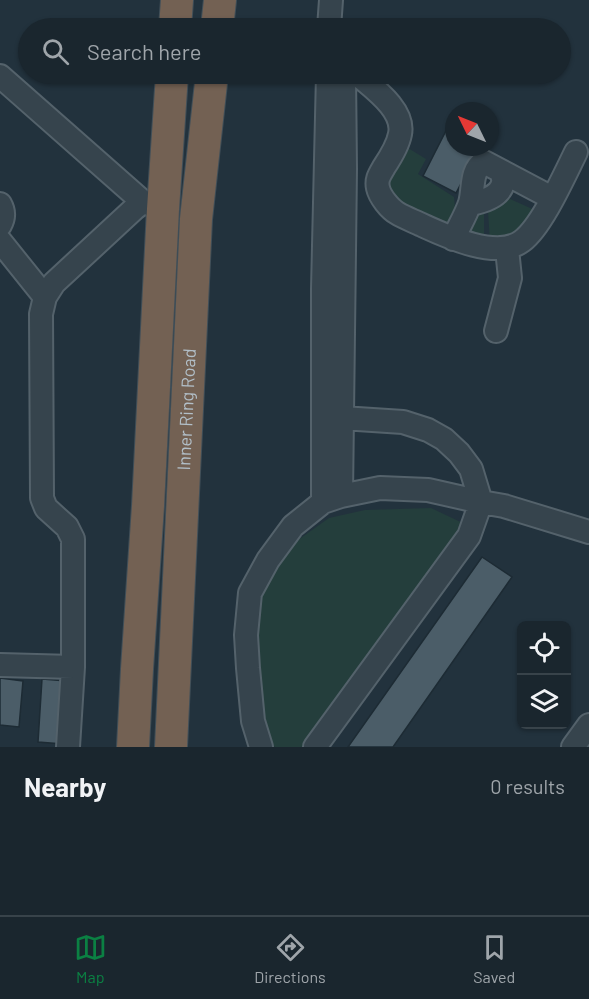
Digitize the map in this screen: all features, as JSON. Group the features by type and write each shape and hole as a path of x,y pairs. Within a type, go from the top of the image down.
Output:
{"highway":[{"path":"176,18 177,0"},
{"path":"218,18 220,0"},
{"name":"Inner Ring Road","path":"134,747 136,669 148,506 153,206 171,84"},
{"name":"Inner Ring Road","path":"171,747 196,219 211,84"}],"street":[{"path":"329,18 330,0"},
{"path":"345,0 345,18"},
{"path":"0,76 153,206"},
{"path":"328,84 323,289 332,499"},
{"path":"332,499 342,418 344,84"},
{"path":"368,84 388,102 400,124 401,134 398,143 378,177 378,188 382,197 396,213 453,239 507,249 520,243 532,232 576,152"},
{"path":"453,239 470,204 479,203 497,193 503,183 502,173 552,198"},
{"path":"0,204 3,211 0,225"},
{"path":"68,747 73,667 73,539 67,527 46,508 42,498 41,314 45,297 64,273 135,208 153,206"},
{"path":"0,241 45,297"},
{"path":"496,331 510,278 507,249"},
{"path":"315,747 469,536 482,502 471,469 444,439 428,430 403,422 342,418"},
{"path":"261,747 253,721 248,668 246,634 250,593 268,560 293,526 332,499 380,488 428,490 504,506 589,532"},
{"path":"0,665 73,667"},
{"path":"573,747 589,725"}],"green space":[{"path":"408,148 426,159 418,174 454,197 455,208 445,235 407,219 384,186"},
{"path":"506,197 550,217 490,243 488,211"},
{"path":"484,212 484,241 460,237 476,213"},
{"path":"431,508 469,526 308,747 275,747 271,744 263,714 255,640 257,601 267,570 291,545 329,518 365,510"}],"building":[{"path":"445,133 445,156 475,156 456,193 423,176"},
{"path":"482,557 512,577 393,747 348,747"},
{"path":"0,678 23,681 19,727 0,725"},
{"path":"42,679 67,681 63,744 38,742"}]}
